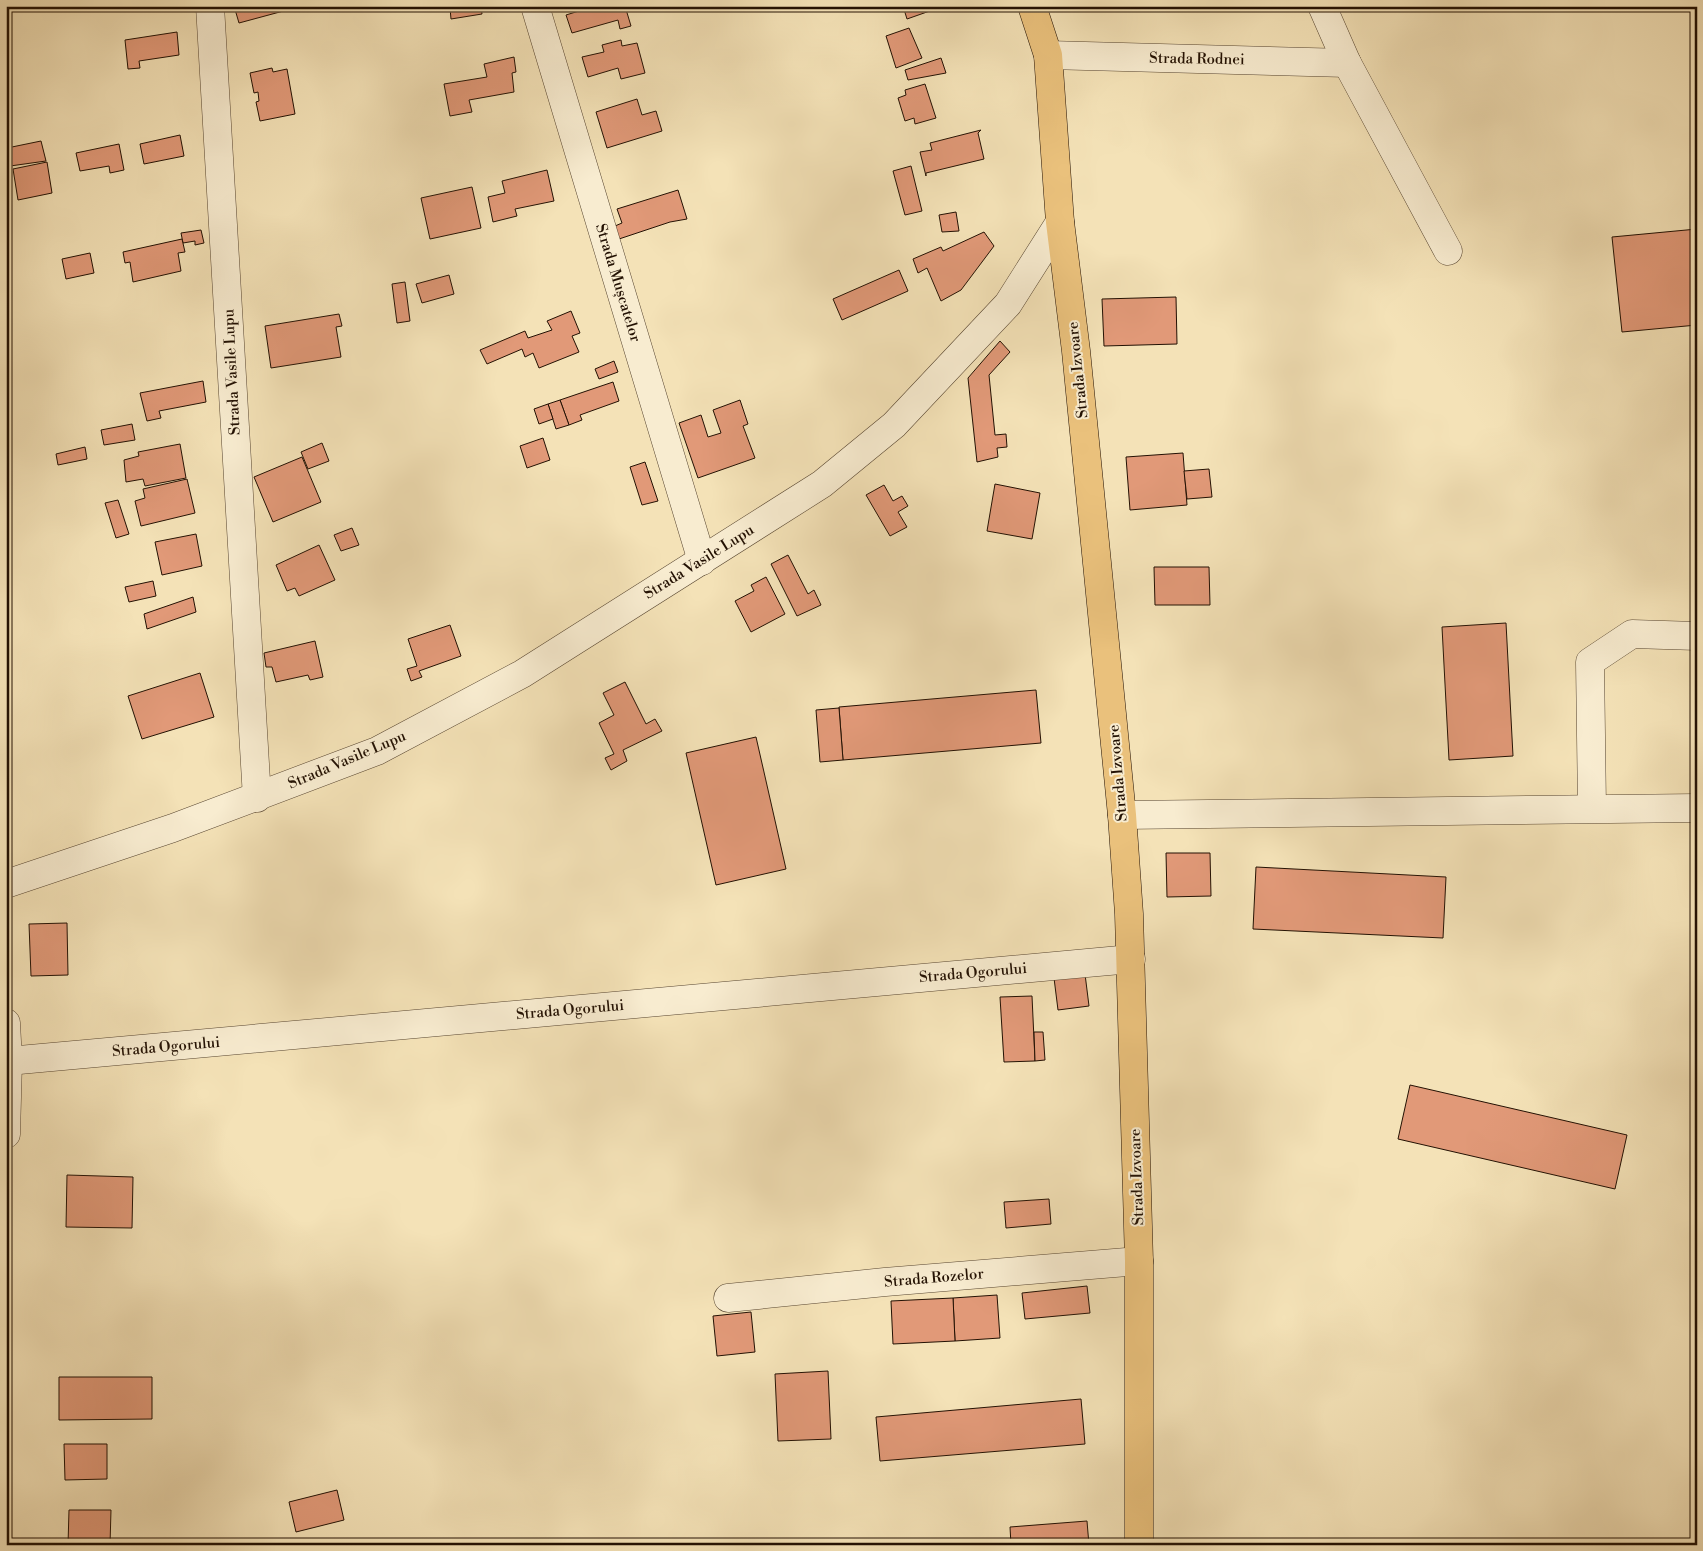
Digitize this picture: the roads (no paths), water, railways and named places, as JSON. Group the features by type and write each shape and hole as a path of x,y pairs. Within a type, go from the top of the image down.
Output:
{"main road":[{"name":"Strada Izvoare","path":"1032,6 1048,55 1060,222 1076,351 1122,815 1131,959 1139,1260 1139,1545"}],"street":[{"name":"Strada Vasile Lupu","path":"210,6 257,798"},
{"name":"Strada Mușcatelor","path":"535,6 702,560"},
{"path":"1322,6 1347,63 1448,251"},
{"name":"Strada Rodnei","path":"1048,55 1347,63"},
{"name":"Strada Vasile Lupu","path":"6,884 257,798 376,751 522,674 822,484 894,425 1008,304 1060,222"},
{"path":"1592,808 1590,662 1632,634 1697,636"},
{"path":"1122,815 1697,808"},
{"name":"Strada Ogorului","path":"8,1061 1131,959"},
{"path":"6,1023 8,1061 6,1134"},
{"name":"Strada Rozelor","path":"728,1298 1139,1260"}]}
